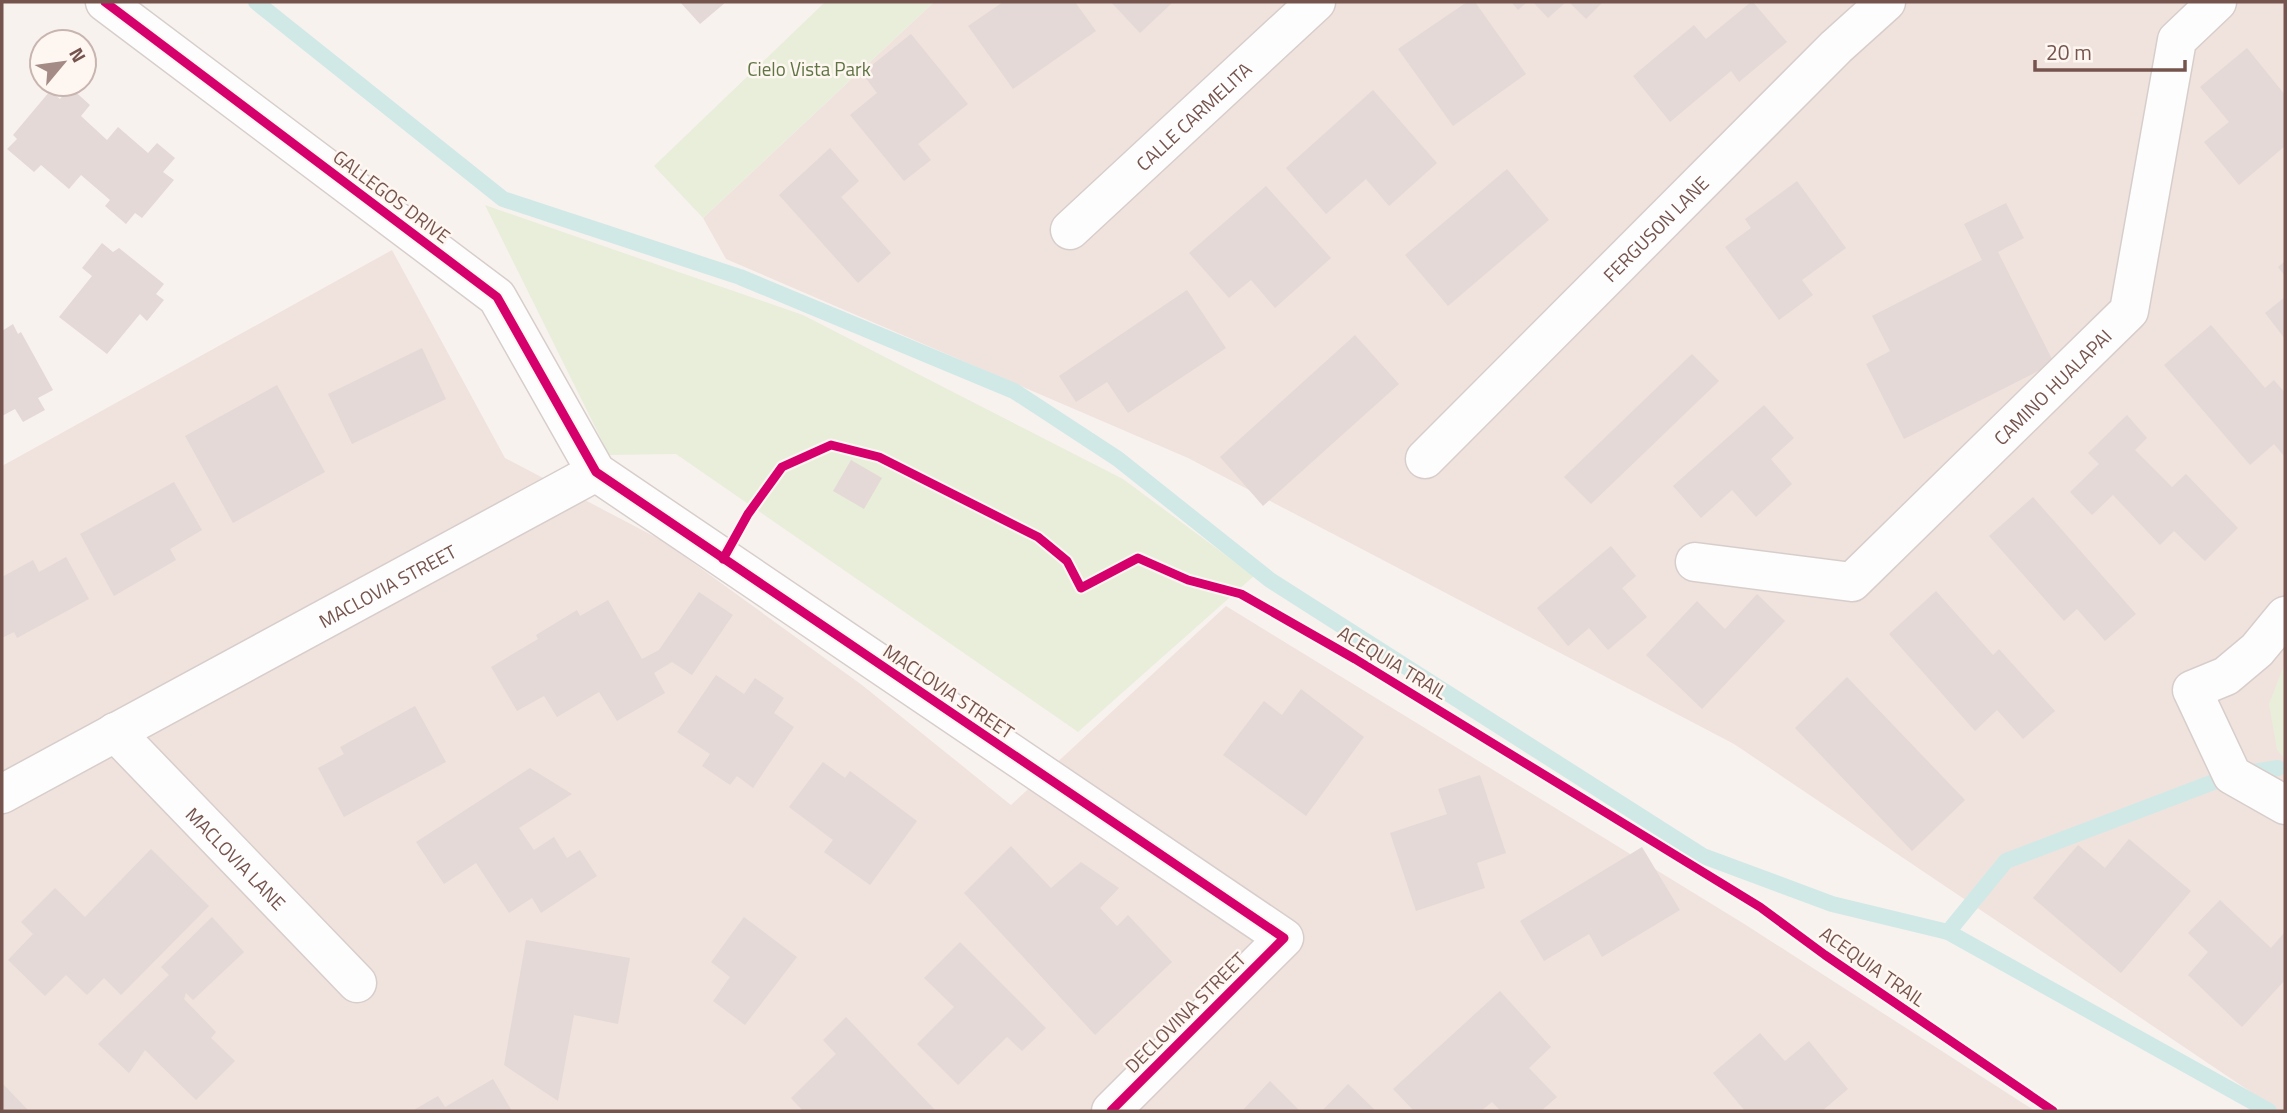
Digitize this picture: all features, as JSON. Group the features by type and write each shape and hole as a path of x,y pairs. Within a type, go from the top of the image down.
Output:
{"street":[{"name":"GALLEGOS DRIVE","path":"105,2 497,297 596,472"},
{"name":"CALLE CARMELITA","path":"1070,230 1316,2"},
{"name":"FERGUSON LANE","path":"1425,459 1836,47 1886,2"},
{"name":"CAMINO HUALAPAI","path":"1695,562 1852,582 2129,311 2176,40 2217,2"},
{"name":"MACLOVIA STREET","path":"2,794 596,472 1284,938"},
{"path":"2285,616 2257,650 2226,676 2193,691 2232,775 2285,805"},
{"name":"MACLOVIA LANE","path":"115,732 357,984"},
{"name":"DECLOVINA STREET","path":"1111,1111 1284,938"}],"shaded area":[{"path":"934,2 2285,2 2285,1111 2279,1111 1734,744 1188,458 726,259 703,218"},
{"path":"392,250 505,458 663,541 862,685 1011,805 1226,606 1746,925 2035,1111 2,1111 2,466"}],"green space":[{"name":"Cielo Vista Park","path":"825,2 934,2 703,218 654,166"},
{"path":"485,205 803,315 1123,479 1254,576 1078,732 676,454 609,455"},
{"path":"2285,663 2285,759 2277,750 2269,704"}],"building":[{"path":"680,2 726,2 700,24"},
{"path":"1003,2 1075,2 1096,31 1013,89 968,26"},
{"path":"1111,2 1173,2 1140,33"},
{"path":"1467,2 1475,2 1526,74 1453,126 1398,49"},
{"path":"1511,2 1527,2 1518,10"},
{"path":"1533,2 1566,2 1548,18"},
{"path":"1569,2 1603,2 1586,19"},
{"path":"1751,2 1787,42 1739,82 1731,71 1670,122 1633,76 1694,25 1706,39"},
{"path":"911,34 968,104 918,144 931,160 904,181 850,115 877,93 862,73"},
{"path":"2247,48 2285,95 2285,146 2239,185 2204,142 2229,122 2200,87"},
{"path":"1373,90 1437,163 1389,206 1366,179 1326,214 1286,168"},
{"path":"44,98 82,98 90,105 81,116 107,140 118,127 148,153 157,143 175,158 163,172 174,180 142,218 135,213 126,224 105,206 110,200 81,175 69,189 41,165 34,172 7,149 17,139 13,135"},
{"path":"830,148 859,181 841,197 891,253 858,283 779,195"},
{"path":"1507,169 1549,220 1448,306 1405,255"},
{"path":"1797,181 1846,248 1802,280 1813,295 1779,320 1725,247 1751,228 1745,219"},
{"path":"1266,186 1331,258 1275,308 1251,280 1229,298 1189,253"},
{"path":"2006,203 2024,238 1998,252 2054,363 1904,439 1866,364 1890,351 1872,316 1982,260 1964,224"},
{"path":"102,243 113,252 119,248 164,284 156,294 164,300 147,321 140,314 107,354 59,317 92,276 82,268"},
{"path":"2285,261 2285,276 2278,267"},
{"path":"1187,290 1226,348 1128,413 1107,382 1076,402 1059,376"},
{"path":"2285,297 2285,339 2265,313"},
{"path":"13,324 18,334 21,332 53,390 38,398 45,410 23,422 15,409 2,416 2,331"},
{"path":"2211,325 2265,388 2274,380 2285,393 2285,457 2274,444 2250,465 2164,365"},
{"path":"1355,335 1399,384 1263,506 1220,457"},
{"path":"422,348 446,399 352,444 328,394"},
{"path":"1692,354 1719,381 1591,504 1564,477"},
{"path":"277,385 325,472 233,523 185,436"},
{"path":"1764,405 1794,438 1771,459 1792,484 1756,517 1732,490 1701,518 1673,486"},
{"path":"2127,415 2147,438 2135,450 2172,487 2186,474 2238,528 2205,561 2174,531 2160,545 2113,495 2092,515 2070,492 2099,464 2088,453"},
{"path":"851,460 882,478 864,509 833,491"},
{"path":"174,482 202,530 170,549 176,560 114,596 80,534"},
{"path":"2033,497 2136,614 2105,641 2077,609 2064,621 1989,536"},
{"path":"1611,546 1636,576 1622,588 1647,617 1608,650 1589,628 1568,646 1537,608"},
{"path":"66,557 89,599 17,638 14,632 2,638 2,577 33,560 39,572"},
{"path":"1936,591 1993,655 1999,649 2055,711 2023,739 1997,710 1975,731 1889,634"},
{"path":"699,592 733,615 692,675 672,662 654,673 665,693 617,721 599,692 557,717 544,696 517,711 491,667 538,639 536,635 577,610 580,616 608,600 642,659 659,650"},
{"path":"1757,594 1785,621 1702,709 1646,655 1697,601 1725,629"},
{"path":"716,675 744,694 755,678 784,698 774,713 794,727 753,788 737,776 730,785 702,766 710,754 677,732"},
{"path":"1847,677 1965,800 1912,851 1795,728"},
{"path":"1301,689 1364,737 1306,816 1223,755 1264,701 1282,715"},
{"path":"415,706 446,762 344,817 318,768 344,754 340,747"},
{"path":"823,762 845,778 850,771 917,821 870,885 824,852 833,840 789,807"},
{"path":"530,768 572,794 519,828 534,850 554,837 567,858 580,850 597,876 541,913 532,898 509,913 476,863 444,884 416,842"},
{"path":"1480,775 1506,853 1477,863 1485,888 1416,911 1390,833 1447,814 1438,789"},
{"path":"2129,839 2191,891 2121,973 2033,898 2078,845 2105,868"},
{"path":"1011,846 1051,888 1081,862 1119,888 1100,908 1117,926 1128,915 1172,962 1095,1035 964,893"},
{"path":"1642,847 1680,910 1602,957 1589,934 1544,961 1520,921"},
{"path":"151,849 209,906 121,995 104,978 87,995 66,975 45,996 8,960 33,934 21,922 55,888 85,917"},
{"path":"2220,900 2271,948 2285,932 2285,980 2242,1027 2188,975 2208,952 2188,933"},
{"path":"212,917 244,952 193,1000 186,993 184,999 216,1032 211,1038 235,1061 196,1100 145,1050 129,1073 98,1044 169,975 161,967"},
{"path":"744,917 797,957 745,1025 713,1001 730,977 711,962"},
{"path":"526,940 630,958 618,1024 574,1015 558,1101 504,1065"},
{"path":"960,942 1046,1028 1022,1051 1007,1037 958,1085 917,1044 954,1007 924,978"},
{"path":"1500,991 1551,1047 1529,1068 1557,1097 1541,1111 1501,1111 1492,1102 1481,1111 1414,1111 1393,1089"},
{"path":"846,1017 936,1111 803,1111 791,1098 836,1054 823,1040"},
{"path":"1760,1033 1785,1061 1809,1041 1848,1089 1822,1111 1745,1111 1713,1073"},
{"path":"493,1079 512,1111 412,1111 438,1096 445,1107"},
{"path":"1270,1081 1300,1111 1242,1111"},
{"path":"2,1083 29,1111 2,1111"},
{"path":"1348,1084 1376,1111 1322,1111"}],"waterway":[{"path":"256,2 503,199 740,277 1014,391 1118,459 1270,580 1703,856 1832,904 1948,932 2269,1111"},
{"path":"1948,932 2006,861 2232,775 2278,768"}],"cycle path":[{"path":"105,2 497,297 596,472 1284,938 1111,1111"},
{"name":"ACEQUIA TRAIL","path":"723,559 748,514 782,467 831,445 879,457 1038,537 1067,561 1081,588 1138,558 1188,580 1241,594 1355,659 1760,907 1825,955 2053,1111"}]}
